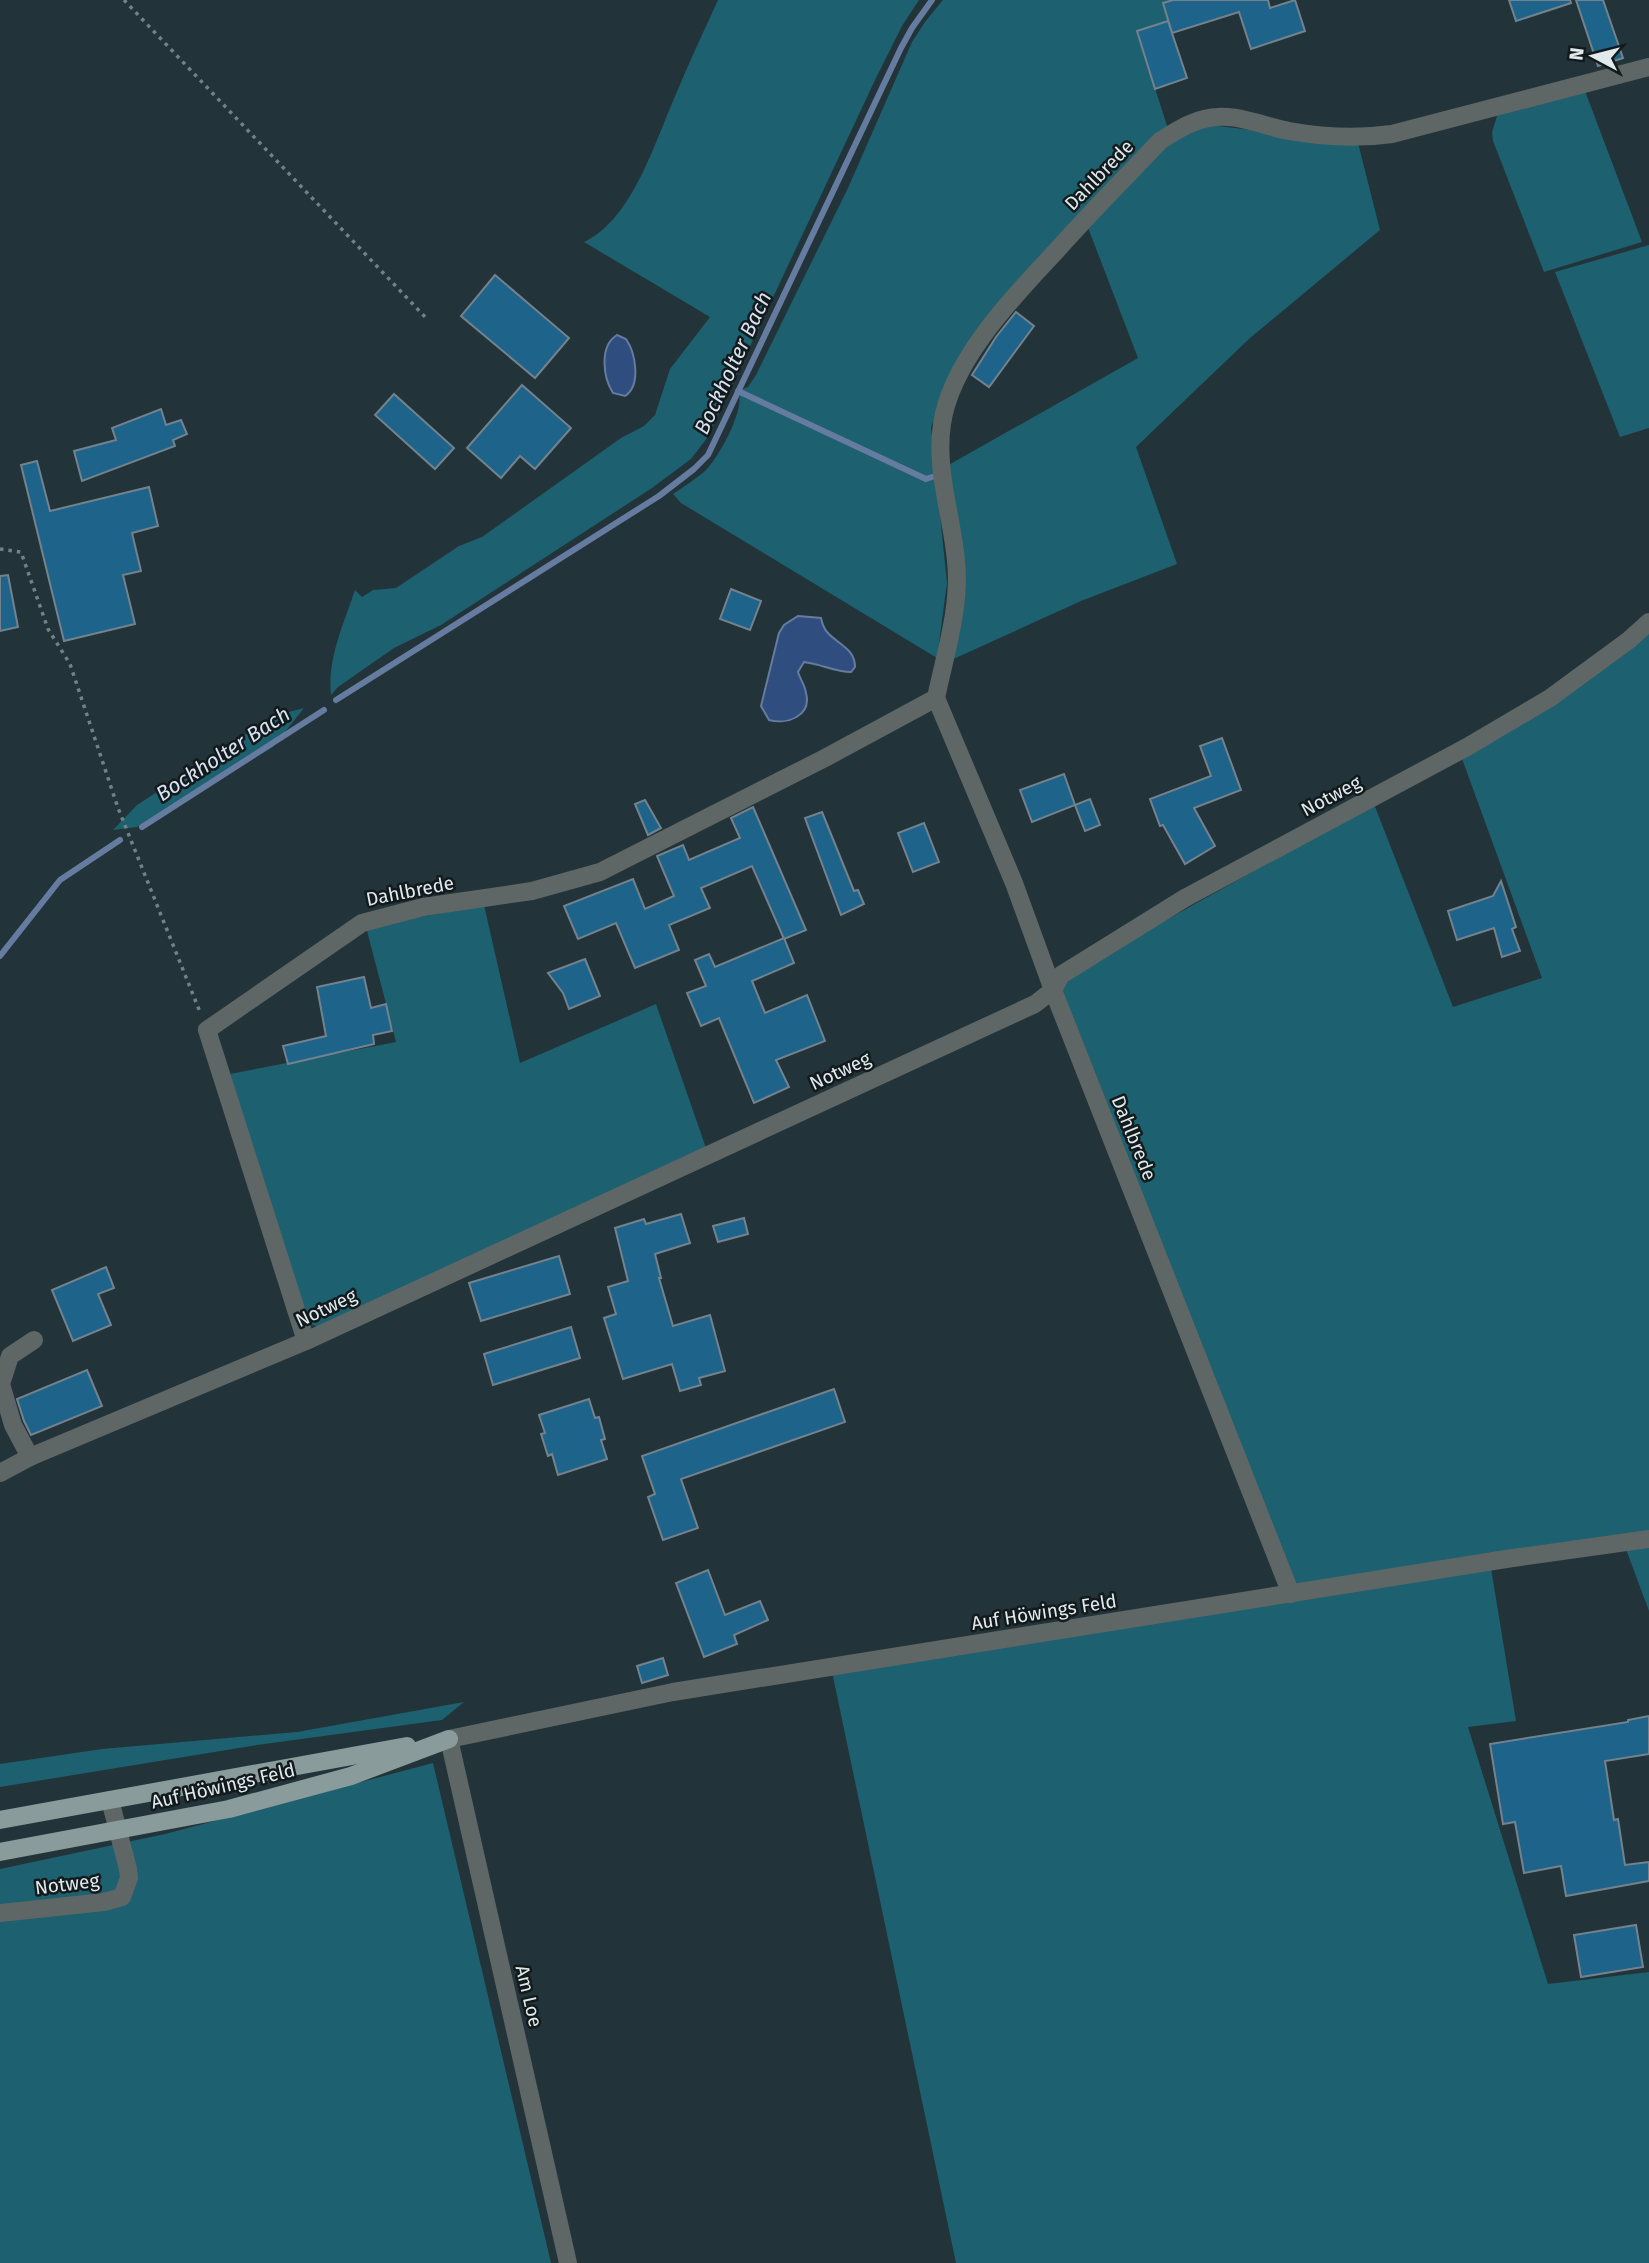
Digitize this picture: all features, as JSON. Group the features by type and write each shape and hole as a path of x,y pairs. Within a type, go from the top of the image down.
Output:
{"main road":[{"name":"Auf Höwings Feld","path":"0,1820 449,1739"},
{"name":"Auf Höwings Feld","path":"0,1852 229,1808 351,1776 449,1739"}],"street":[{"name":"Dahlbrede","path":"1291,1594 1013,883 936,698 956,595 957,563 940,456 942,423 956,379 965,361 1015,295 1160,141 1180,129 1205,118 1228,117 1288,131 1362,139 1392,134 1649,67"},
{"name":"Notweg","path":"0,1473 30,1457 306,1341 1035,1004 1053,990 1061,975 1185,898 1467,747 1550,698 1649,622"},
{"name":"Dahlbrede","path":"207,1030 362,923 423,907 533,891 600,872 825,758 936,698"},
{"path":"207,1030 306,1341"},
{"path":"30,1457 13,1425 1,1384 10,1356 34,1340"},
{"name":"Auf Höwings Feld","path":"449,1739 673,1692 1649,1539"},
{"name":"Am Loe","path":"449,1739 568,2263"},
{"name":"Notweg","path":"0,1913 104,1902 122,1897 129,1878 110,1800"}],"path":[{"path":"124,0 427,319"},
{"path":"0,549 22,552 48,629 70,664 118,808 207,1030"}],"shaded area":[{"path":"718,0 919,0 902,26 876,78 707,438 691,459 652,488 441,625 394,648 338,687 331,695 334,655 355,590 362,597 373,590 396,588 459,546 482,537 621,438 644,426 655,415 670,369 710,317 584,242 601,231 616,216 629,197 651,155"},
{"path":"943,0 1173,0 1163,4 1169,21 1137,31 1168,129 959,358 931,427 947,583 937,658 681,503 673,494 704,472 716,457 738,412 739,393 926,480 934,478 927,478 740,390 748,387 756,375 848,188 912,42"},
{"path":"1585,91 1642,242 1544,272 1493,141 1492,132 1498,113"},
{"path":"1210,125 1358,143 1380,230 1250,338 1136,447 1177,564 1081,601 949,661 958,615 945,467 1138,358 1087,225 1171,139"},
{"path":"1649,245 1649,428 1620,437 1555,272"},
{"path":"617,335 626,339 634,360 634,384 625,396 613,393 605,371 607,346"},
{"path":"798,616 821,618 823,626 832,637 849,651 855,667 851,672 845,672 804,662 798,672 807,701 802,713 790,720 769,720 761,706 779,633 784,625"},
{"path":"1649,630 1649,1611 1624,1544 1490,1562 1516,1721 1468,1727 1548,1984 1649,1972 1649,2263 956,2263 831,1667 1291,1594 1057,991 1066,976 1374,804 1453,1007 1542,978 1461,756"},
{"path":"304,708 273,747 137,827 113,830 137,805 274,716"},
{"path":"484,905 520,1063 656,1004 706,1148 319,1327 307,1323 230,1074 396,1042 366,927"},
{"path":"464,1702 442,1720 257,1745 0,1787 0,1764 102,1749 297,1732"},
{"path":"433,1763 551,2263 0,2263 0,1869 165,1834"}],"building":[{"path":"1173,0 1268,0 1270,8 1295,0 1305,31 1251,49 1239,12 1172,33 1163,3"},
{"path":"1509,0 1570,0 1571,3 1516,21"},
{"path":"1576,0 1603,0 1623,58 1598,66"},
{"path":"1168,21 1187,78 1155,89 1137,31"},
{"path":"495,275 569,338 535,378 461,316"},
{"path":"1016,312 1034,326 989,387 972,375"},
{"path":"522,385 571,428 535,469 520,456 501,478 467,448"},
{"path":"394,394 454,448 435,469 375,415"},
{"path":"161,409 166,425 181,420 187,434 173,440 175,446 82,481 74,451 116,440 112,428"},
{"path":"37,461 50,511 149,487 158,526 132,533 141,571 123,575 135,624 64,641 21,465"},
{"path":"8,575 18,627 0,631 0,576"},
{"path":"731,589 761,601 750,630 720,619"},
{"path":"1222,738 1241,790 1194,808 1215,846 1185,864 1163,825 1160,826 1150,799 1211,776 1200,746"},
{"path":"1064,774 1075,805 1032,822 1020,790"},
{"path":"1090,799 1100,825 1085,831 1075,805"},
{"path":"645,800 661,828 648,835 635,804"},
{"path":"753,807 806,930 784,939 752,866 701,888 710,908 669,925 679,950 635,968 616,923 578,939 564,906 633,879 645,909 674,896 657,856 683,845 689,860 740,838 731,818"},
{"path":"822,812 854,891 858,890 864,904 841,915 805,818"},
{"path":"924,823 939,862 913,872 898,833"},
{"path":"1501,881 1516,927 1512,929 1520,951 1502,957 1494,928 1457,940 1448,911 1493,896"},
{"path":"784,938 794,963 752,981 765,1013 807,995 825,1041 776,1060 789,1087 754,1103 719,1018 701,1026 687,993 706,986 695,960 709,954 715,967"},
{"path":"585,959 600,996 569,1009 563,993 548,973"},
{"path":"364,977 371,1008 386,1004 392,1031 373,1035 374,1044 288,1064 283,1046 326,1036 317,987"},
{"path":"681,1214 690,1243 655,1254 659,1278 673,1326 710,1315 725,1371 699,1378 701,1385 680,1391 672,1364 623,1379 604,1318 616,1314 608,1287 628,1281 615,1228 644,1219 646,1224"},
{"path":"744,1218 748,1234 718,1242 713,1226"},
{"path":"559,1256 570,1294 481,1321 469,1283"},
{"path":"106,1267 114,1288 98,1294 111,1325 73,1341 52,1290"},
{"path":"571,1327 580,1358 493,1385 484,1354"},
{"path":"87,1370 102,1406 31,1435 17,1399"},
{"path":"834,1389 845,1422 681,1479 698,1528 663,1540 648,1497 655,1494 642,1456"},
{"path":"589,1399 595,1418 599,1417 605,1439 601,1440 607,1459 558,1475 552,1454 548,1456 541,1434 545,1433 539,1415"},
{"path":"708,1570 725,1615 760,1601 768,1620 734,1635 737,1644 704,1657 676,1583"},
{"path":"663,1658 668,1675 642,1683 637,1666"},
{"path":"1649,1716 1649,1754 1605,1761 1614,1820 1618,1819 1625,1865 1649,1862 1649,1881 1566,1896 1561,1866 1524,1873 1515,1822 1503,1824 1490,1744 1628,1722"},
{"path":"1636,1925 1643,1967 1581,1977 1574,1935"}],"waterway":[{"name":"Bockholter Bach","path":"336,700 659,496 708,455 901,48 932,0"},
{"path":"738,391 926,479 932,477"},
{"name":"Bockholter Bach","path":"142,827 324,710"},
{"name":"Bockholter Bach","path":"0,956 60,880 120,840"}]}
